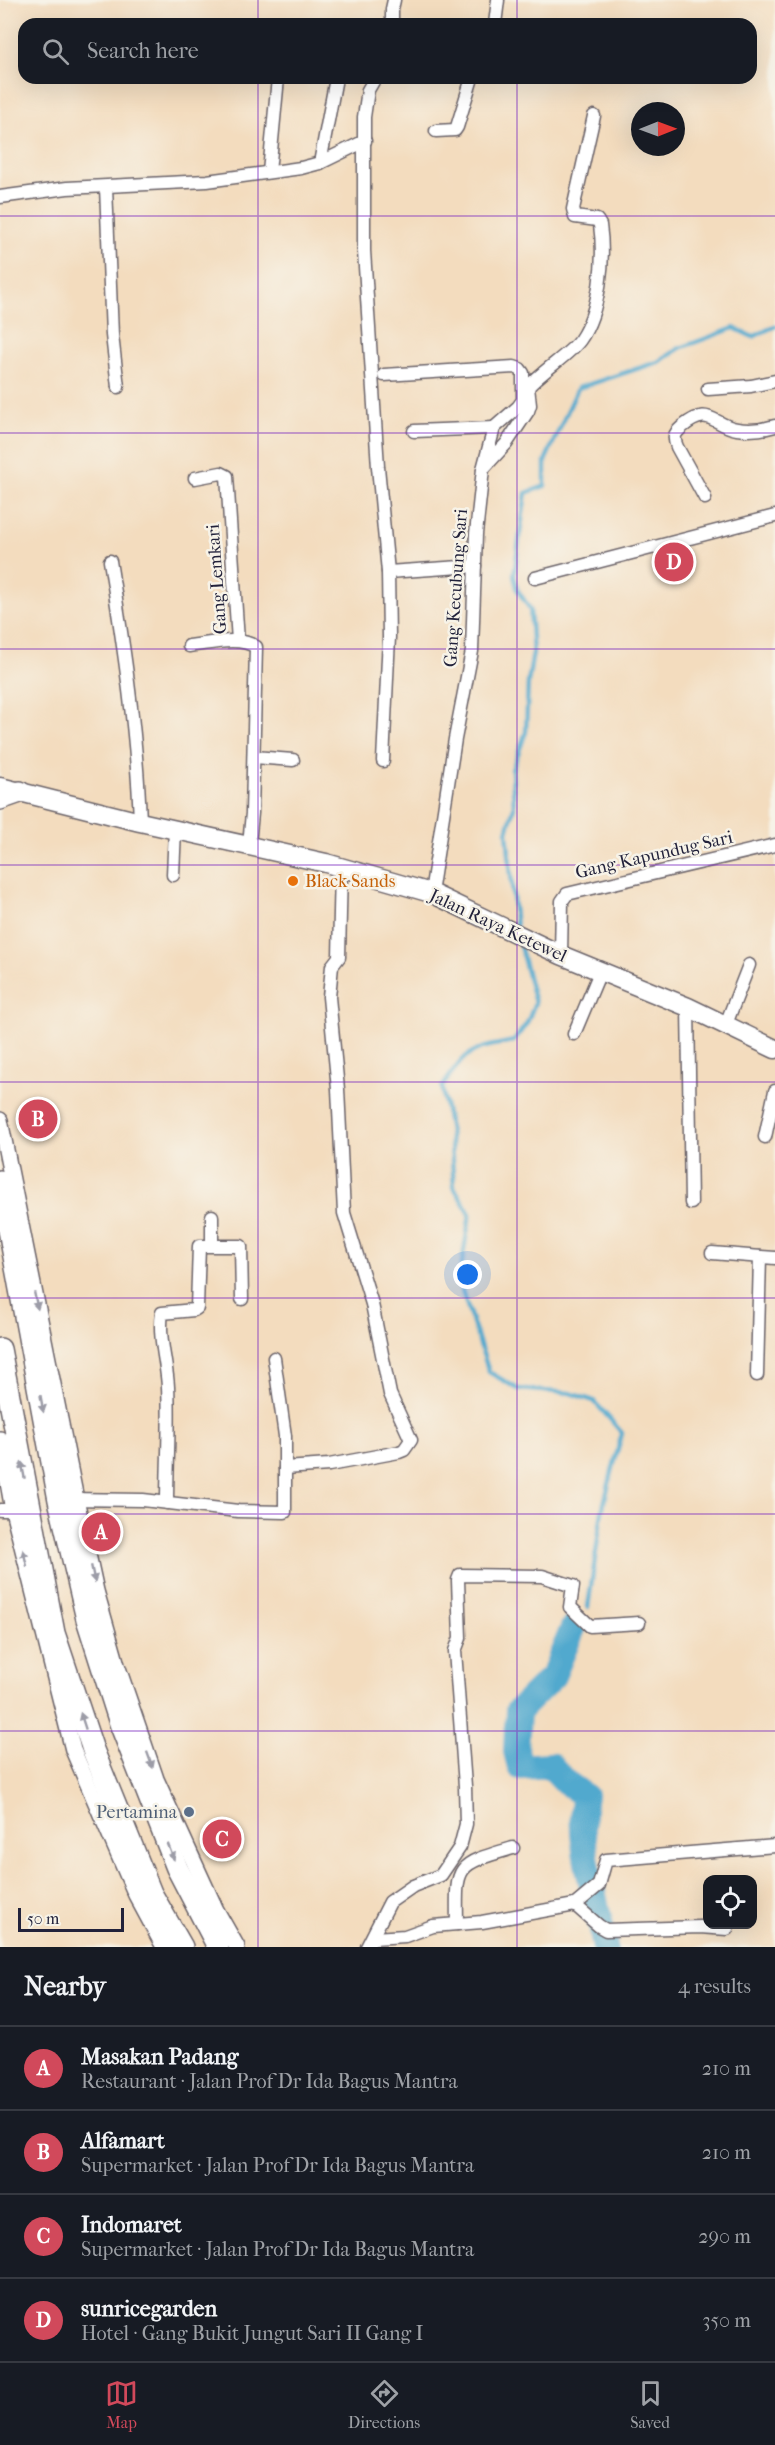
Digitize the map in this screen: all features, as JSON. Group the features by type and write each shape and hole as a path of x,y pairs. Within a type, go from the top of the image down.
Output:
{"highway":[{"path":"0,1181 68,1499 87,1619 121,1726 177,1868 218,1947"},
{"path":"0,1349 14,1510 93,1750 151,1893 182,1947"}],"main road":[{"name":"Jalan Raya Ketewel","path":"6,791 249,845 430,893 561,955 688,1007 775,1048"}],"street":[{"path":"392,18 394,0"},
{"path":"496,18 498,0"},
{"path":"269,172 277,84"},
{"path":"320,163 335,84"},
{"path":"372,84 368,90 364,117 364,251 378,467 388,572 388,647 383,761"},
{"path":"436,131 455,130 470,84"},
{"path":"483,468 506,444 528,411 530,405 528,387 580,341 592,315 599,277 600,225 597,220 578,219 573,209 594,116"},
{"path":"0,197 35,191 182,183 269,172 320,163 365,141"},
{"path":"106,187 112,335 118,387"},
{"path":"384,375 520,369 523,373 523,400 494,428 414,431"},
{"path":"708,390 775,381"},
{"path":"705,498 677,447 674,440 676,433 693,418 704,417 715,418 728,427 738,429 752,430 775,426"},
{"name":"Gang Kecubung Sari","path":"430,893 472,651 475,566 483,468 494,428"},
{"name":"Gang Lemkari","path":"195,478 221,473 227,476 238,641 249,642 256,647 254,757 249,845"},
{"path":"535,578 775,516"},
{"path":"110,561 126,661 138,778 140,822"},
{"path":"388,572 475,566"},
{"path":"189,646 238,641"},
{"path":"254,757 293,760"},
{"path":"173,875 175,829"},
{"name":"Gang Kapundug Sari","path":"561,955 562,901 567,894 775,844"},
{"path":"285,1468 329,1465 399,1452 411,1440 390,1394 372,1304 344,1213 338,1089 329,997 332,966 339,957 341,868"},
{"path":"726,1024 749,965"},
{"path":"574,1034 600,972"},
{"path":"688,1007 691,1203"},
{"path":"765,1137 775,1091"},
{"path":"0,1120 68,1499 128,1700 156,1779 216,1910 237,1947"},
{"path":"212,1216 212,1245"},
{"path":"167,1503 168,1390 162,1316 165,1312 195,1310 198,1247 239,1245 242,1248 242,1299"},
{"path":"712,1253 775,1258"},
{"path":"757,1375 760,1257"},
{"path":"68,1499 167,1503 285,1512 287,1507 285,1436 274,1358"},
{"path":"0,1439 14,1510 73,1750 136,1895 164,1947"},
{"path":"370,1942 390,1902 413,1886 441,1875 460,1847 466,1824 455,1651 460,1638 458,1580 460,1575 542,1576 573,1586 570,1607 590,1626 639,1623"},
{"path":"370,1942 405,1936 433,1926 482,1922 579,1902 599,1885 606,1860 775,1846"},
{"path":"458,1924 456,1884 460,1872 475,1860 513,1848"},
{"path":"579,1902 602,1928 703,1927"}],"waterway":[{"path":"516,928 507,832 514,807 512,770 526,732 528,682 533,653 530,609 517,589 514,575 526,493 545,486 545,461 578,388 658,362 680,348 734,328 753,337 775,326"},
{"path":"519,942 535,1003 527,1023 514,1041 478,1049 464,1058 442,1087 450,1131 454,1187 470,1214 459,1281 489,1372 518,1389 570,1393 594,1401 622,1433 602,1511 588,1607"},
{"path":"573,1628 553,1676 518,1711 516,1751 520,1767 550,1765 567,1783 585,1796 583,1813 585,1851 605,1947"}],"place":[{"name":"sunricegarden","path":"674,562"},
{"name":"Black Sands","path":"293,881"},
{"name":"Alfamart","path":"38,1119"},
{"name":"Masakan Padang","path":"101,1532"},
{"name":"Pertamina","path":"189,1812"},
{"name":"Indomaret","path":"222,1839"}]}
